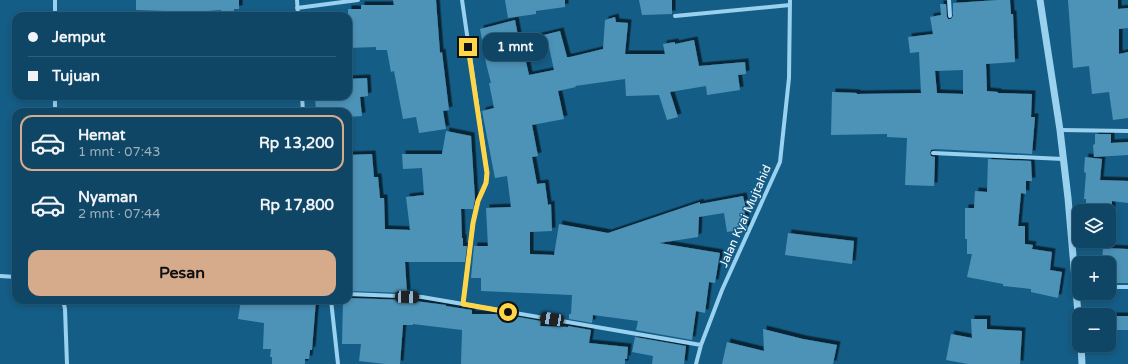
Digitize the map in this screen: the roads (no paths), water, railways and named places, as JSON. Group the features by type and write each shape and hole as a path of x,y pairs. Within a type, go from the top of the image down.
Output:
{"street":[{"path":"55,0 55,12"},
{"path":"297,0 298,12"},
{"path":"297,8 358,0"},
{"path":"462,0 487,173 486,183 478,201 473,223 463,304"},
{"path":"949,0 950,16"},
{"path":"1040,0 1060,130 1074,256"},
{"path":"675,16 790,2"},
{"name":"Jalan Kyai Mujtahid","path":"696,364 701,345 722,290 780,162 789,78 790,2"},
{"path":"1060,130 1128,131"},
{"path":"933,153 1063,159"},
{"path":"0,276 12,277"},
{"path":"1116,287 1128,287"},
{"path":"352,294 422,297 701,345"},
{"path":"64,304 67,364"},
{"path":"331,304 338,364"},
{"path":"1081,352 1082,364"}]}
